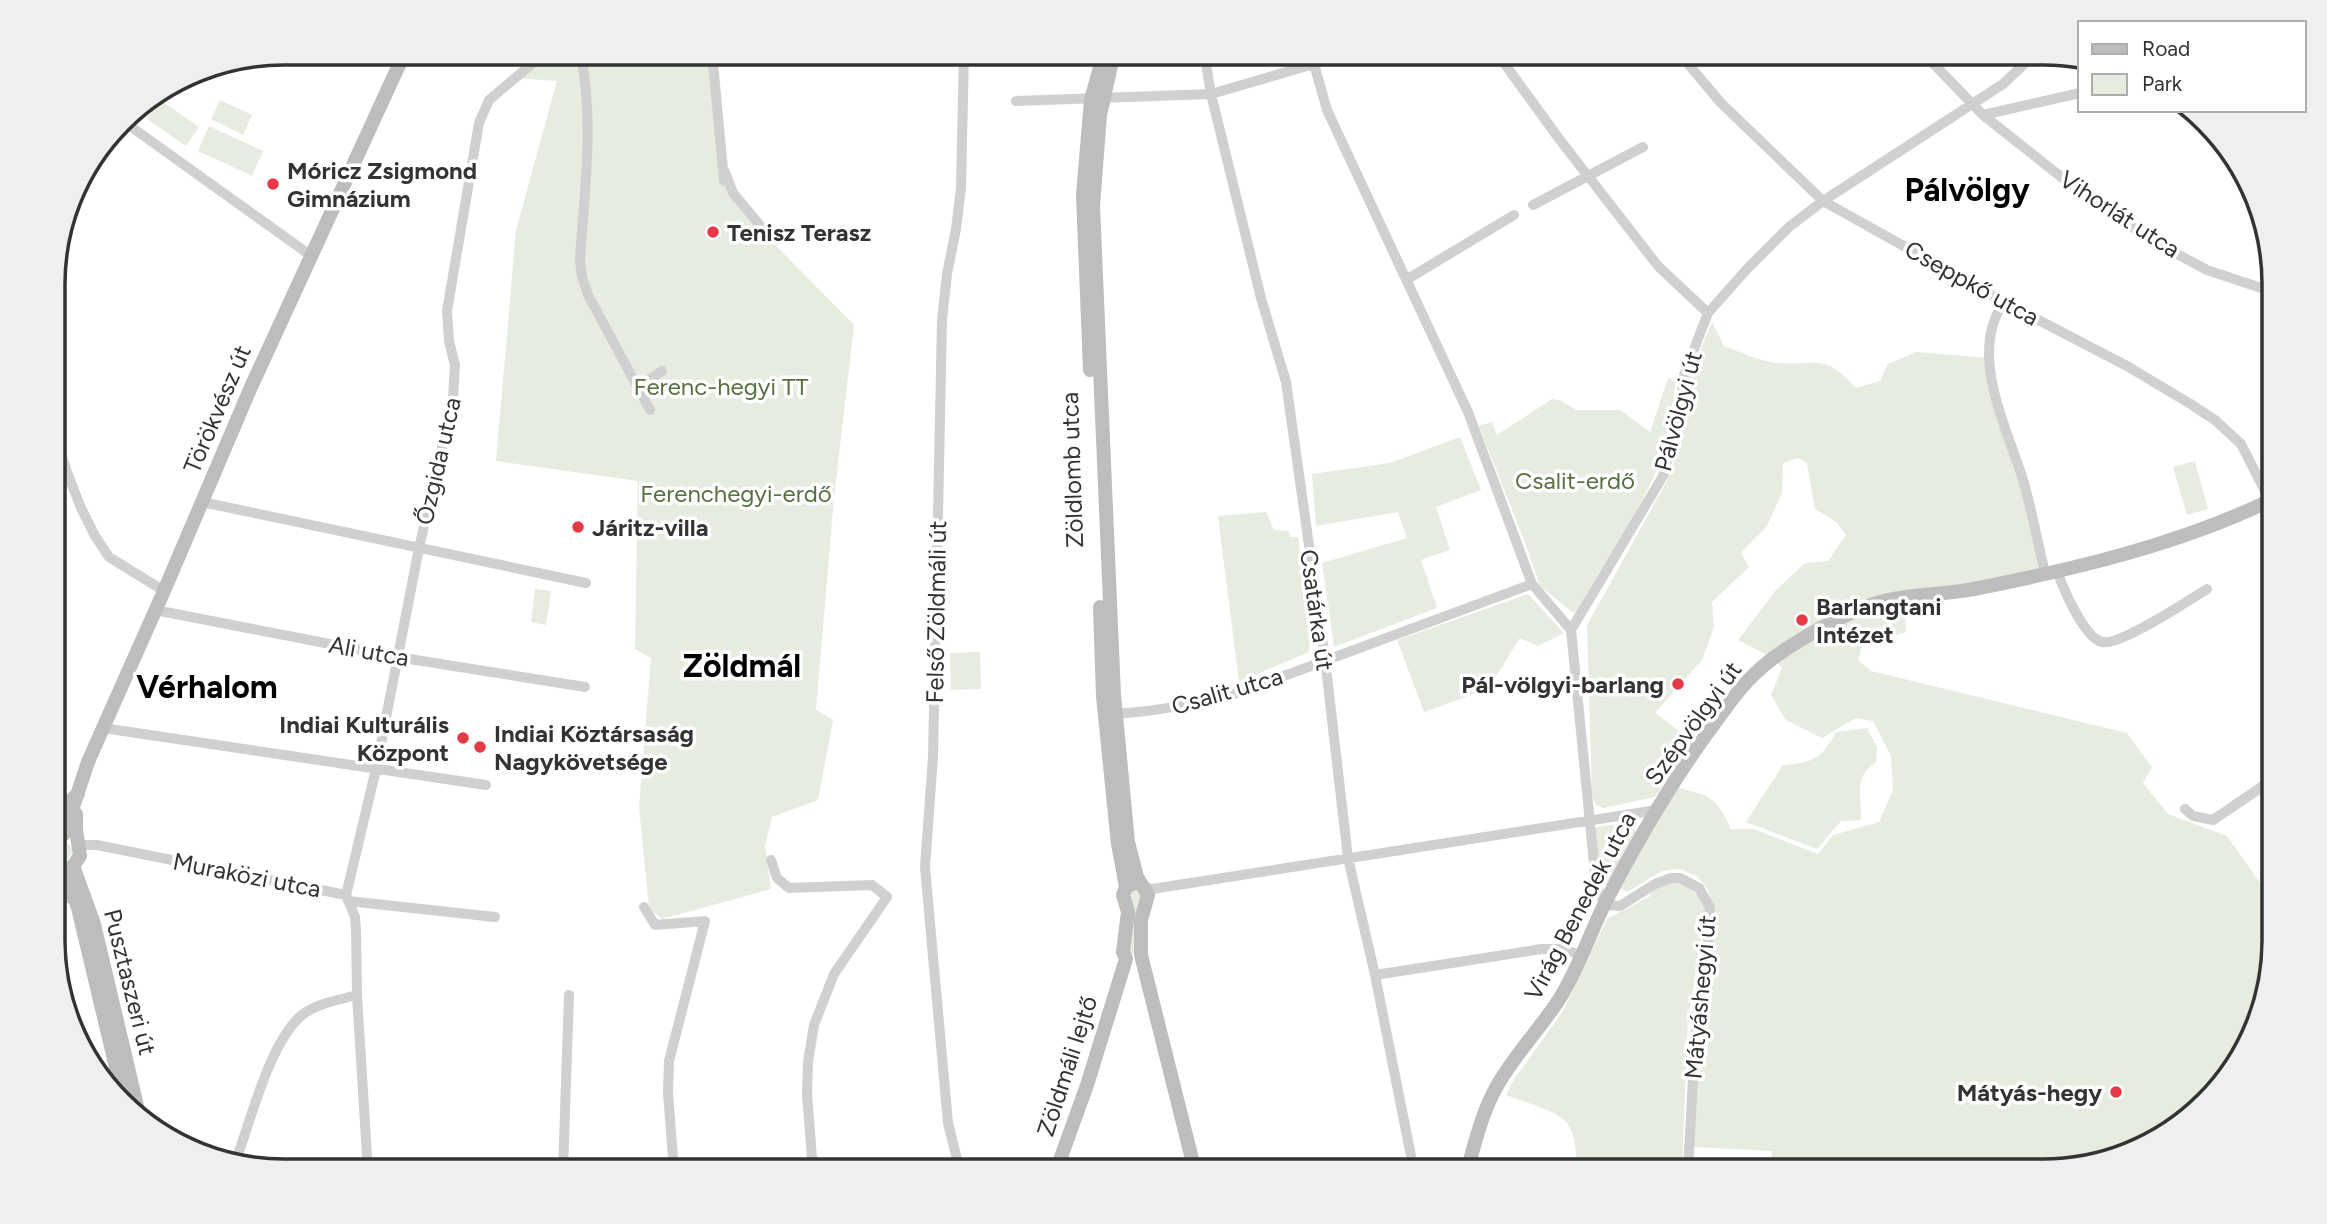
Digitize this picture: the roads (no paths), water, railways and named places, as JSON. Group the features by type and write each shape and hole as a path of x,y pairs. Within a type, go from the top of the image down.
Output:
{"street":[{"name":"Törökvész út","path":"65,820 310,255 399,65"},
{"name":"Őzgida utca","path":"347,898 376,769 419,548 453,399 455,365 449,341 447,310 479,123 489,100 531,65"},
{"path":"582,65 587,109 580,260 582,277 588,295 650,410"},
{"path":"713,65 724,175 733,193 763,229"},
{"name":"Felső Zöldmáli út","path":"957,1159 948,1123 925,867 933,757 942,320 961,188 964,65"},
{"name":"Zöldlomb utca","path":"1102,65 1097,99 1093,206 1111,715 1118,844 1126,887"},
{"name":"Zöldlomb utca","path":"1097,99 1109,65"},
{"name":"Csatárka út","path":"1206,65 1261,298 1286,382 1325,659 1348,858 1412,1159"},
{"path":"1016,101 1211,93 1310,65"},
{"path":"1314,65 1327,110 1468,412 1532,584 1571,629 1596,884 1605,905"},
{"path":"1506,65 1658,266 1708,313"},
{"name":"Cseppkő utca","path":"1689,65 1721,103 1823,201 2189,402 2241,444 2262,482"},
{"name":"Vihorlát utca","path":"1934,65 1983,115 2079,191 2153,241 2207,270 2262,288"},
{"name":"Pálvölgyi út","path":"1571,629 1662,476 1679,413 1684,375 1708,313 1789,227 1823,201 2003,84 2023,65"},
{"path":"1983,115 2078,93"},
{"path":"131,127 310,255"},
{"path":"1533,205 1643,147"},
{"path":"1406,280 1514,215"},
{"path":"2004,302 1995,315 1989,335 1989,358 1998,405 2051,571 2091,636 2102,642 2110,642 2144,626 2207,589"},
{"path":"637,388 662,371"},
{"path":"65,464 80,508 94,536 109,557 164,591"},
{"path":"202,502 586,583"},
{"name":"Szépvölgyi út","path":"1126,887 1134,883 1145,891 1152,892 1167,886 1657,810 1720,715 1750,678 1773,658 1862,608 1879,602 1970,589 2160,545 2262,504"},
{"name":"Csalit utca","path":"1111,715 1198,704 1267,683 1325,659 1532,584"},
{"name":"Ali utca","path":"155,610 397,657 585,687"},
{"name":"Zöldlomb utca","path":"1111,715 1128,842 1132,862 1145,891"},
{"path":"103,728 486,785"},
{"path":"2185,809 2193,816 2213,820 2262,787"},
{"name":"Törökvész út","path":"65,866 80,856 76,818 79,791"},
{"path":"65,803 79,791"},
{"name":"Virág Benedek utca","path":"1471,1159 1496,1088 1561,997 1605,905 1657,810"},
{"path":"65,833 72,835 79,843"},
{"name":"Muraközi utca","path":"79,843 347,898 355,918 356,930 357,995 367,1159"},
{"path":"771,860 777,878 789,888 872,885 887,897 834,974 814,1025 808,1062 807,1094 812,1159"},
{"name":"Pusztaszeri út","path":"65,876 96,933 136,1102"},
{"name":"Pusztaszeri út","path":"65,878 75,899 120,1086"},
{"name":"Mátyáshegyi út","path":"1605,905 1620,906 1655,884 1671,878 1680,878 1699,888 1710,908 1709,934 1696,1022 1689,1159"},
{"path":"1126,887 1123,899 1128,912 1123,952 1133,959 1151,991 1192,1159"},
{"path":"1133,959 1145,891"},
{"path":"65,894 75,899"},
{"path":"347,898 495,917"},
{"path":"644,907 655,925 705,921 668,1060 673,1159"},
{"path":"1374,975 1542,949 1565,949 1581,956"},
{"name":"Zöldmáli lejtő","path":"1060,1159 1087,1085 1121,975 1133,959"},
{"path":"238,1154 276,1048 287,1030 304,1014 321,1004 357,995"},
{"path":"563,1159 569,995"}],"place":[{"name":"Móricz Zsigmond Gimnázium","path":"273,184"},
{"name":"Tenisz Terasz","path":"713,232"},
{"name":"Járitz-villa","path":"578,527"},
{"name":"Barlangtani Intézet","path":"1802,620"},
{"name":"Pál-völgyi-barlang","path":"1678,684"},
{"name":"Indiai Kulturális Központ","path":"463,738"},
{"name":"Indiai Köztársaság Nagykövetsége","path":"480,747"},
{"name":"Mátyás-hegy","path":"2116,1092"}],"district":[{"name":"Pálvölgy","path":"1967,190"},
{"name":"Zöldmál","path":"742,666"},
{"name":"Vérhalom","path":"207,687"}],"park label":[{"name":"Ferenc-hegyi TT","path":"721,386"},
{"name":"Csalit-erdő","path":"1575,480"},
{"name":"Ferenchegyi-erdő","path":"736,493"}]}
